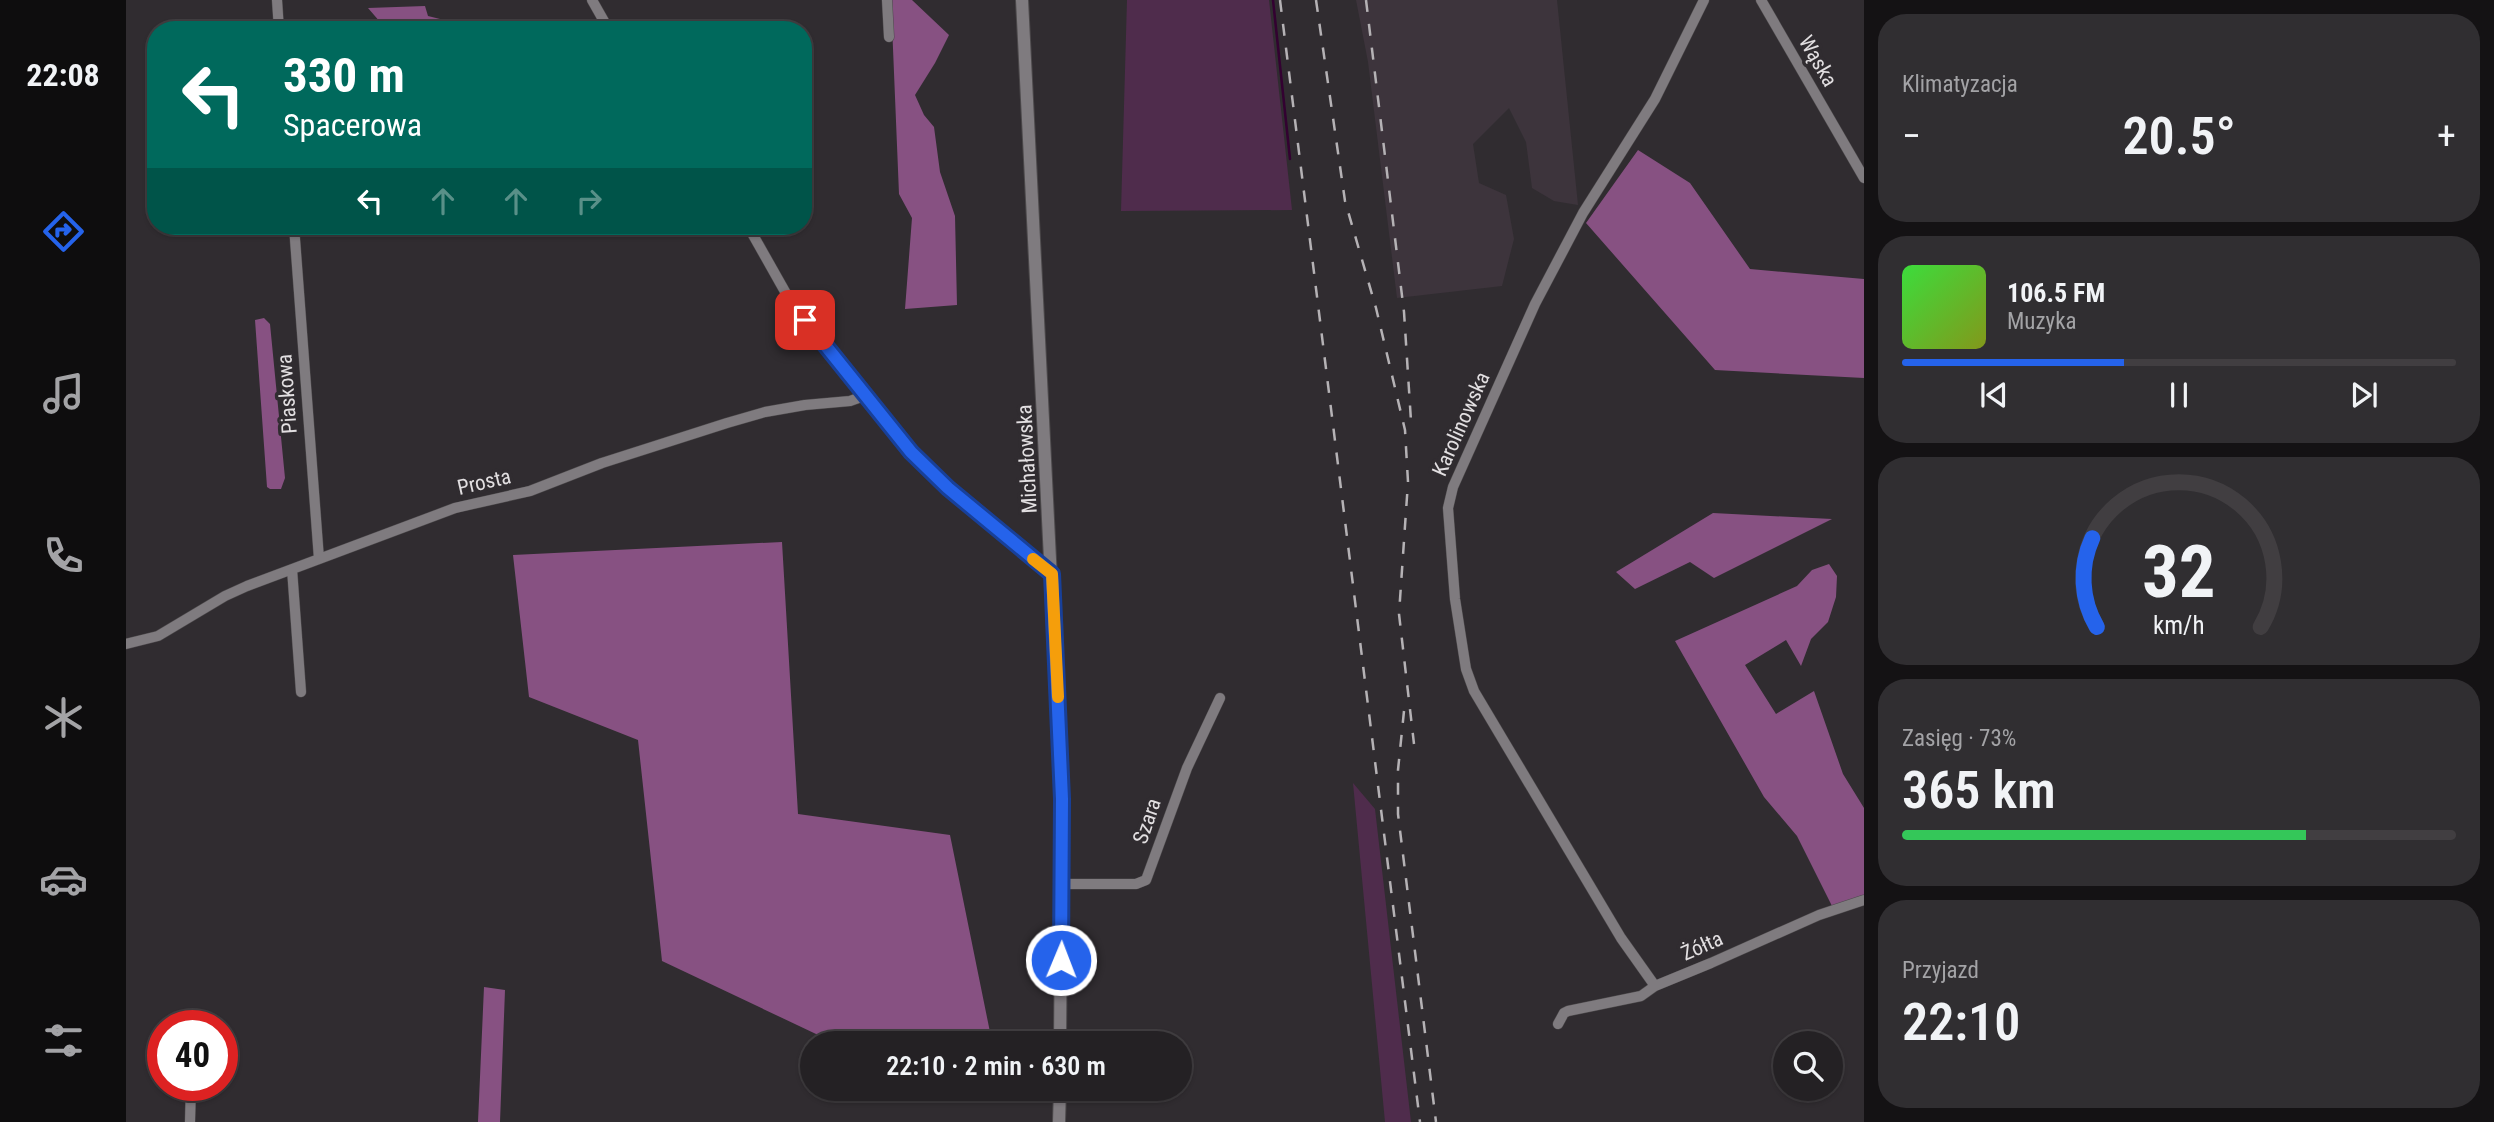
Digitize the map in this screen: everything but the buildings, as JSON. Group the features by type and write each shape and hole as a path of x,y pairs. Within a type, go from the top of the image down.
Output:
{"street":[{"path":"277,0 278,21"},
{"path":"592,0 604,21"},
{"path":"887,0 889,37"},
{"name":"Michałowska","path":"1022,0 1062,787 1060,1031"},
{"name":"Karolinowska","path":"1655,986 1615,928 1474,691 1466,669 1455,599 1448,508 1453,487 1535,304 1583,213 1655,99 1704,0"},
{"name":"Wąska","path":"1760,0 1864,178"},
{"name":"Piaskowa","path":"295,235 319,559"},
{"path":"753,235 792,304 895,436 948,488 1052,574"},
{"name":"Prosta","path":"126,644 158,635 225,596 455,508 530,491 602,463 765,412 856,400 864,396"},
{"path":"292,569 301,692"},
{"name":"Szara","path":"1062,884 1136,884 1146,880 1186,768 1220,698"},
{"name":"Żółta","path":"1558,1024 1568,1011 1641,996 1655,986 1819,915 1864,900"},
{"path":"190,1122 191,1101"},
{"path":"1059,1122 1060,1101"}],"shaded area":[{"path":"891,0 912,0 949,35 915,95 924,115 934,127 940,172 955,216 957,305 905,309 912,218 899,194"},
{"path":"1127,0 1269,0 1292,210 1121,211"},
{"path":"1356,0 1557,0 1578,205 1554,201 1532,188 1526,142 1509,108 1473,144 1479,183 1506,195 1514,239 1502,286 1397,298 1368,62"},
{"path":"425,6 428,16 444,21 379,21 368,8"},
{"path":"1638,150 1690,183 1750,269 1864,279 1864,378 1715,370 1586,223"},
{"path":"264,318 270,324 285,478 281,489 267,487 255,320"},
{"path":"1713,513 1832,519 1714,578 1690,562 1635,589 1616,572"},
{"path":"782,542 798,814 950,835 990,1031 810,1031 662,961 638,740 529,697 513,555"},
{"path":"1829,564 1837,576 1836,597 1828,622 1811,639 1801,666 1786,640 1745,665 1776,714 1814,691 1843,774 1864,808 1864,896 1833,908 1797,836 1764,797 1675,641 1797,586 1812,570"},
{"path":"1353,783 1375,809 1411,1122 1385,1122"},
{"path":"484,987 505,990 500,1122 478,1122"}],"waterway":[{"path":"1273,0 1290,159"}],"railway":[{"path":"1280,0 1420,1122"},
{"path":"1316,0 1345,201 1376,308 1405,430 1408,482 1399,614 1414,744"},
{"path":"1366,0 1404,312 1411,421"},
{"path":"1404,711 1398,770 1398,814 1436,1122"}],"slow traffic":[{"path":"1033,559 1052,574 1058,697"}],"route":[{"path":"805,320 890,430 911,452 948,488 1052,574 1062,799 1061,960"}]}
